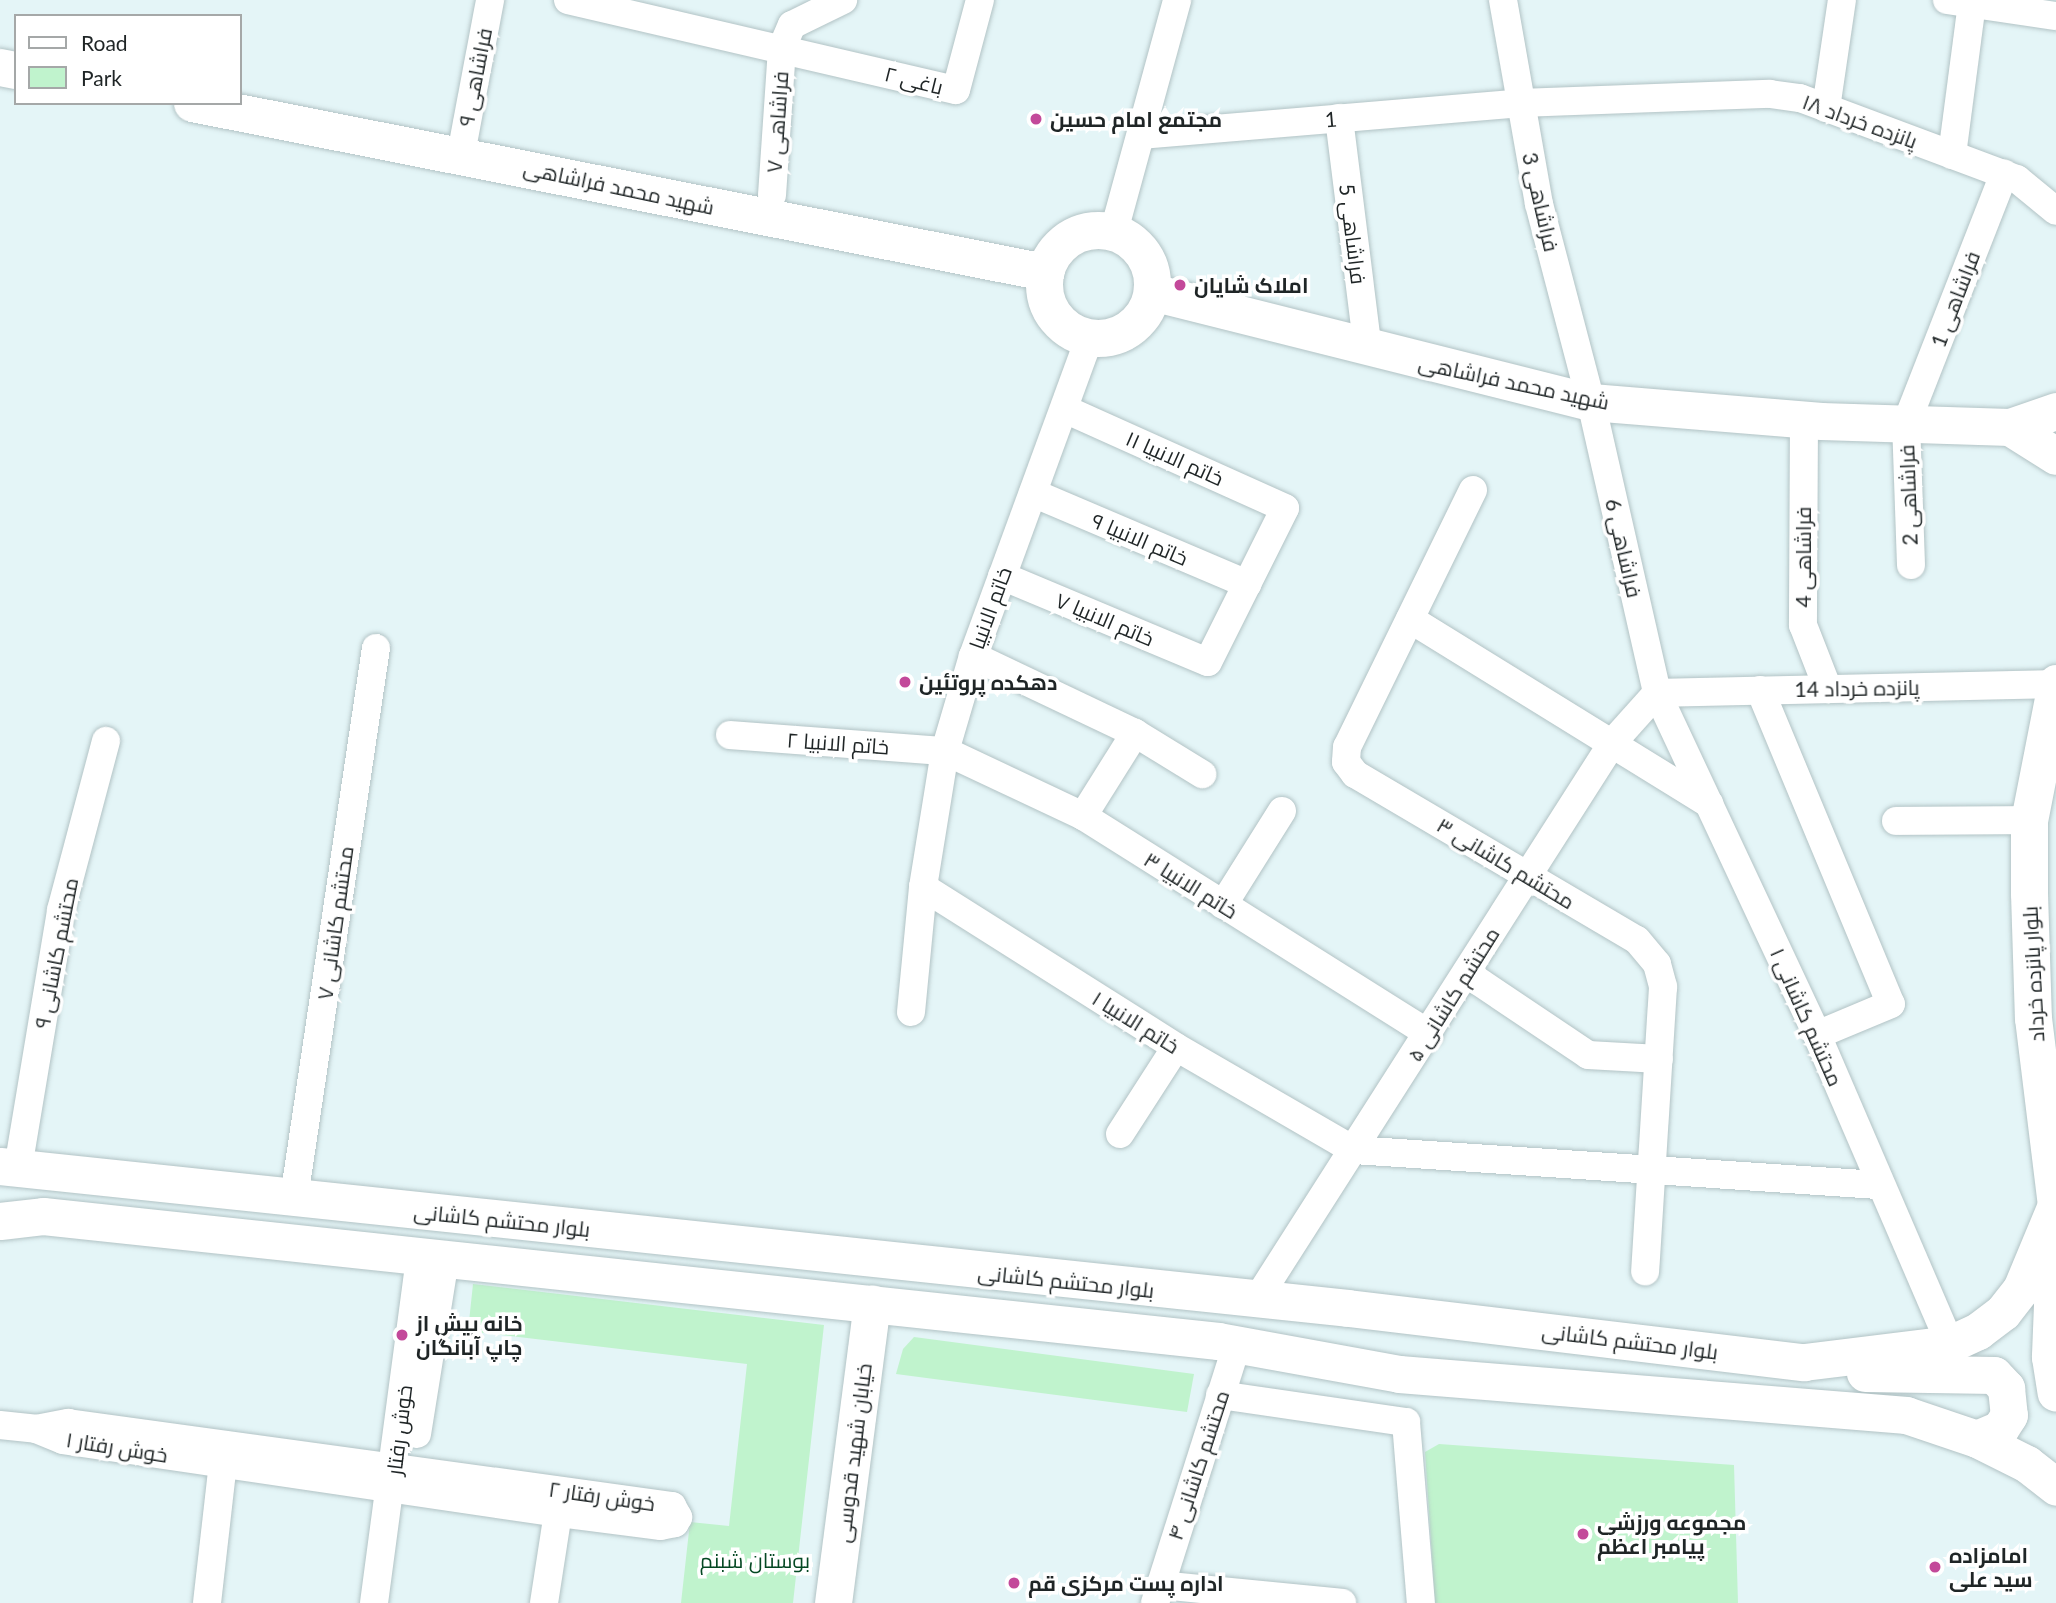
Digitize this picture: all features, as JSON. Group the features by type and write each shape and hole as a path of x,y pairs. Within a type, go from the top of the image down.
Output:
{"main road":[{"name":"شهید محمد فراشاهی","path":"203,105 461,154 1045,272"},
{"path":"1092,229 1114,231 1144,255 1152,292 1145,312 1130,328 1111,337 1090,338 1069,330 1053,314 1044,294 1045,272 1054,251 1070,236 1092,229"},
{"name":"شهید محمد فراشاهی","path":"1152,292 1368,350 1591,402 1804,420 2010,427"},
{"path":"2010,427 2056,411"},
{"path":"2010,427 2056,456"},
{"name":"بلوار پانزده خرداد","path":"2056,683 2029,820 2033,1018 2056,1205 2050,1357 2056,1393"},
{"name":"بلوار محتشم کاشانی","path":"9,1167 1256,1301 1348,1308 1804,1362 1950,1345 1984,1327 2021,1289 2056,1205"},
{"name":"بلوار محتشم کاشانی","path":"2,1220 43,1216 872,1304 1237,1345 1399,1374 1906,1415 1977,1439 2027,1464 2056,1487"},
{"name":"خیابان شهید قدوسی","path":"833,1603 872,1304"},
{"path":"1804,1362 1875,1374 1994,1375 2006,1388 2009,1415 2000,1429 1977,1439"}],"street":[{"name":"فراشاهی ۹","path":"461,154 490,0"},
{"path":"568,0 790,24 843,0"},
{"name":"باغی ۲","path":"790,24 956,90 979,0"},
{"path":"1114,231 1177,0"},
{"name":"فراشاهی 3","path":"1503,0 1539,204 1591,402"},
{"path":"1826,107 1842,0"},
{"path":"1952,155 1960,2 2056,16"},
{"name":"فراشاهی ۷","path":"772,195 790,24"},
{"name":"پانزده خرداد ۱۸","path":"1520,103 1770,94 1800,98 2017,179 2056,212"},
{"name":"1","path":"1142,135 1520,103"},
{"name":"فراشاهی 5","path":"1339,118 1368,350"},
{"name":"فراشاهی 1","path":"1906,424 2004,174"},
{"name":"خاتم الانبیا","path":"911,1013 923,887 945,751 973,656 1090,338"},
{"name":"فراشاهی 6","path":"1591,402 1657,693"},
{"name":"خاتم الانبیا ۱۱","path":"1065,409 1285,508 1247,584"},
{"name":"فراشاهی 4","path":"1804,420 1803,625 1828,689"},
{"name":"فراشاهی 2","path":"1906,424 1911,565"},
{"name":"محتشم کاشانی ۳","path":"1473,490 1347,747 1346,762 1355,774 1637,940 1657,964 1663,987 1649,1170 1646,1271"},
{"name":"خاتم الانبیا ۹","path":"1033,493 1247,584"},
{"name":"خاتم الانبیا ۷","path":"1002,576 1208,662 1247,584"},
{"path":"1410,619 1613,742 1709,804"},
{"name":"محتشم کاشانی ۷","path":"294,1198 376,648"},
{"path":"973,656 1135,733 1202,774"},
{"name":"پانزده خرداد 14","path":"1657,693 2056,683"},
{"path":"1759,690 1891,1004 1817,1035"},
{"name":"محتشم کاشانی ۵","path":"1256,1301 1613,742 1657,693"},
{"name":"محتشم کاشانی ۱","path":"1657,693 1817,1035 1878,1185 1950,1345"},
{"path":"1083,816 1135,733"},
{"name":"خاتم الانبیا ۲","path":"730,735 945,751"},
{"name":"محتشم کاشانی ۹","path":"9,1167 61,911 106,741"},
{"name":"خاتم الانبیا ۳","path":"945,751 1083,816 1429,1034"},
{"path":"1223,905 1282,811"},
{"path":"1896,821 2029,820"},
{"name":"خاتم الانبیا ۱","path":"923,887 1176,1047 1354,1150"},
{"path":"1466,973 1588,1055 1659,1059"},
{"path":"1120,1134 1176,1047"},
{"path":"1354,1150 1878,1185"},
{"name":"خوش رفتار","path":"390,1603 401,1479 433,1258"},
{"name":"محتشم کاشانی ۴","path":"1158,1594 1237,1345"},
{"path":"1220,1395 1406,1422 1421,1603"},
{"name":"خوش رفتار ۱","path":"0,1425 36,1429 68,1423 224,1454 401,1479"},
{"path":"206,1603 224,1454"},
{"name":"خوش رفتار","path":"374,1603 401,1479"},
{"name":"خوش رفتار ۲","path":"401,1479 673,1506 678,1517 675,1523 661,1526 558,1513 401,1479"},
{"path":"544,1603 558,1513"},
{"path":"1158,1594 1342,1603"}],"green space":[{"name":"بوستان شبنم","path":"473,1284 824,1325 793,1603 681,1603 690,1522 729,1526 747,1364 468,1331"},
{"path":"914,1337 1194,1374 1187,1412 896,1374 903,1349"},
{"name":"مجموعه ورزشی پیامبر اعظم","path":"1439,1444 1734,1465 1738,1603 1435,1603 1425,1452"}],"place":[{"name":"مجتمع امام حسین","path":"1036,119"},
{"name":"املاک شایان","path":"1180,285"},
{"name":"دهکده پروتئین","path":"905,682"},
{"name":"خانه پیش از چاپ آبانگان","path":"402,1335"},
{"name":"مجموعه ورزشی پیامبر اعظم","path":"1583,1534"},
{"name":"امامزاده سید علی","path":"1935,1567"},
{"name":"اداره پست مرکزی قم","path":"1014,1583"}]}
